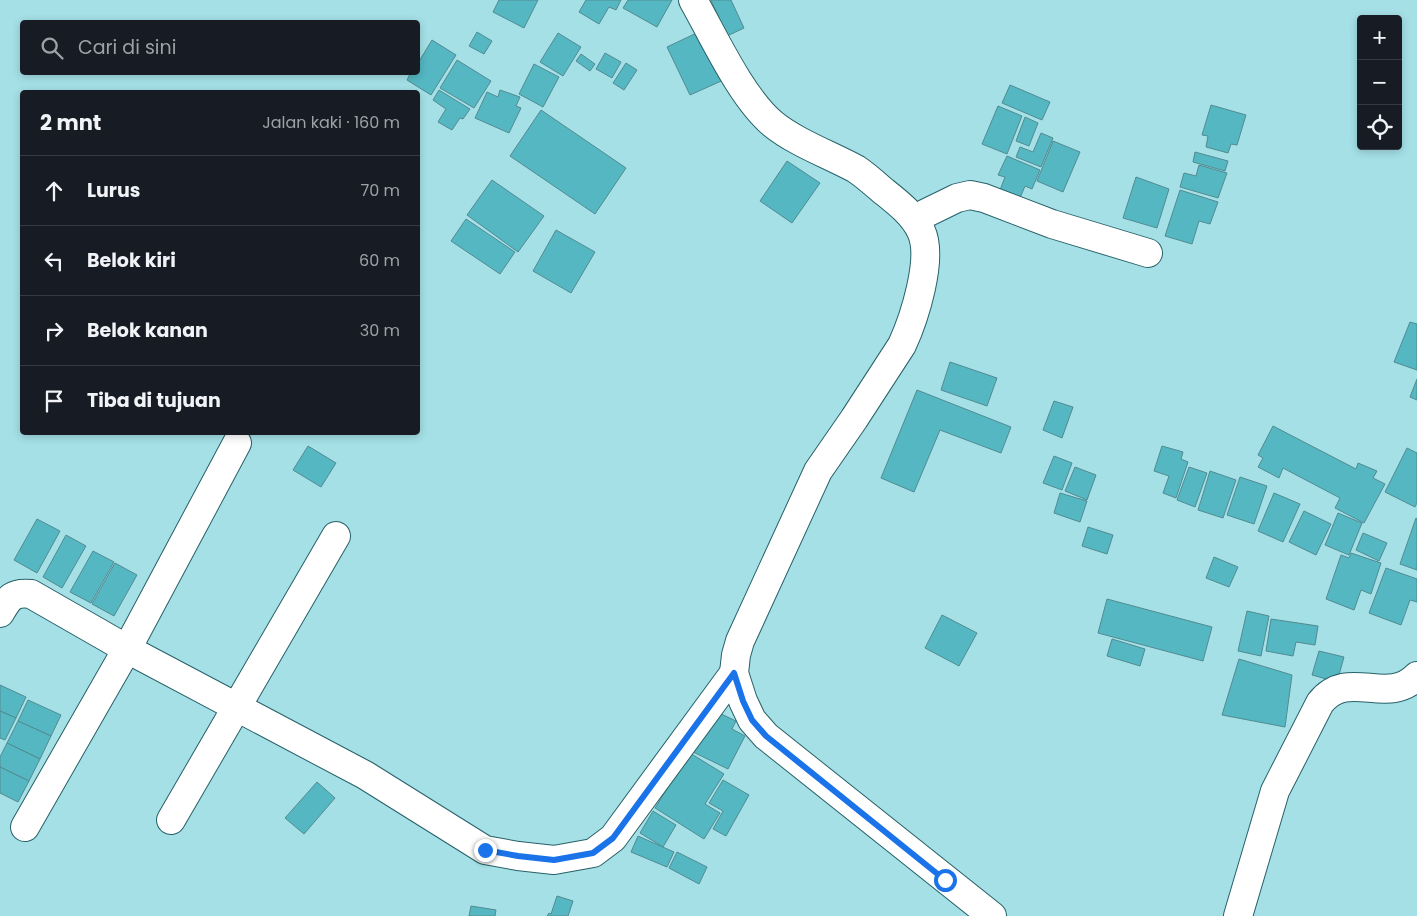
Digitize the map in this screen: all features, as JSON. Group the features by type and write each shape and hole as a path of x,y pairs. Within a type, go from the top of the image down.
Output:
{"street":[{"path":"693,0 744,90 763,114 782,131 858,170 904,208 922,232 925,248 920,294 908,331 895,356 854,419 828,454 809,487 740,640 734,673 743,701 752,720 766,736 992,916"},
{"path":"914,219 956,198 970,195 984,198 1052,224 1148,253"},
{"path":"25,826 127,650 237,443"},
{"path":"171,820 336,536"},
{"path":"0,614 8,599 15,594 30,594 127,650 238,706 365,775 485,850 554,860 593,853 613,838 734,673"},
{"path":"1238,916 1275,791 1320,703 1326,695 1336,689 1352,687 1393,689 1405,685 1417,676"}],"building":[{"path":"499,0 538,0 524,28 493,12"},
{"path":"586,0 621,0 616,10 609,7 599,24 579,12"},
{"path":"628,0 672,0 657,27 623,8"},
{"path":"711,0 731,0 744,28 727,36"},
{"path":"705,29 728,78 690,95 667,47"},
{"path":"477,32 492,41 484,54 469,46"},
{"path":"558,33 581,47 563,76 540,62"},
{"path":"432,40 456,55 431,95 407,80 410,75 420,75 420,60"},
{"path":"605,53 621,62 612,78 596,69"},
{"path":"581,54 595,64 590,71 576,61"},
{"path":"457,60 491,81 474,108 440,88"},
{"path":"626,63 637,70 624,90 613,83"},
{"path":"534,64 559,77 543,107 519,94"},
{"path":"1010,85 1050,102 1042,120 1002,103"},
{"path":"439,90 470,109 463,119 460,118 452,130 438,122 446,109 433,100"},
{"path":"500,90 520,97 516,106 521,108 509,133 475,118 487,92 498,97"},
{"path":"1211,105 1246,115 1237,145 1231,144 1228,153 1206,147 1208,136 1202,135"},
{"path":"998,106 1022,116 1007,154 982,144"},
{"path":"541,110 626,168 595,214 510,156"},
{"path":"1025,117 1038,123 1029,146 1016,141"},
{"path":"1041,133 1053,138 1041,167 1016,157 1020,147 1033,152"},
{"path":"1053,141 1080,152 1063,192 1037,181"},
{"path":"1195,152 1228,161 1225,171 1193,162"},
{"path":"1007,156 1040,170 1032,189 1025,186 1020,198 1000,190 1005,177 998,175"},
{"path":"787,161 820,183 792,223 760,201"},
{"path":"1199,165 1227,173 1218,198 1180,187 1184,173 1196,176"},
{"path":"1136,177 1169,189 1157,228 1123,218"},
{"path":"492,180 544,216 518,252 467,215"},
{"path":"1180,190 1218,202 1210,224 1199,221 1192,244 1165,236"},
{"path":"466,219 515,252 500,274 451,241"},
{"path":"556,230 595,252 571,293 533,271"},
{"path":"1410,322 1417,324 1417,370 1394,362"},
{"path":"950,362 997,378 987,406 941,390"},
{"path":"1417,379 1417,400 1410,397"},
{"path":"917,390 1011,427 1001,453 940,430 914,492 881,478"},
{"path":"1054,401 1073,407 1062,438 1043,430"},
{"path":"1273,426 1356,469 1358,463 1377,471 1373,478 1385,484 1364,523 1335,508 1340,498 1283,468 1279,478 1258,467 1263,458 1258,455"},
{"path":"308,446 336,463 321,487 293,470"},
{"path":"1162,446 1183,452 1181,459 1188,462 1176,498 1163,493 1169,476 1154,471"},
{"path":"1407,448 1417,453 1417,503 1415,507 1385,492"},
{"path":"1054,456 1072,463 1062,490 1043,483"},
{"path":"1075,467 1096,475 1087,500 1065,491"},
{"path":"1189,467 1207,473 1195,507 1177,500"},
{"path":"1210,471 1236,480 1223,518 1198,510"},
{"path":"1240,477 1267,486 1254,524 1227,515"},
{"path":"1060,493 1087,501 1080,522 1054,513"},
{"path":"1274,493 1300,504 1283,542 1258,531"},
{"path":"1304,511 1331,524 1316,555 1289,542"},
{"path":"1338,513 1362,523 1349,555 1325,545"},
{"path":"37,519 60,531 37,573 14,560"},
{"path":"1417,519 1417,570 1400,564"},
{"path":"1088,527 1113,535 1107,554 1082,546"},
{"path":"1363,533 1387,543 1379,561 1356,550"},
{"path":"66,535 86,546 62,588 43,577"},
{"path":"93,551 114,562 91,603 70,592"},
{"path":"1351,553 1381,563 1371,594 1361,590 1354,610 1326,599 1341,555 1349,558"},
{"path":"1214,557 1238,567 1229,587 1206,578"},
{"path":"115,563 137,575 114,616 92,604"},
{"path":"1386,568 1417,579 1417,602 1410,600 1401,625 1369,613"},
{"path":"1107,599 1212,627 1203,661 1098,633"},
{"path":"1247,611 1269,616 1261,656 1238,651"},
{"path":"942,615 977,633 959,666 925,648"},
{"path":"1271,619 1318,626 1315,645 1296,642 1293,656 1266,651"},
{"path":"1112,639 1145,649 1140,666 1107,656"},
{"path":"1319,651 1344,657 1337,682 1312,675"},
{"path":"1239,659 1292,675 1285,727 1222,715"},
{"path":"0,685 26,697 16,718 0,711"},
{"path":"28,700 61,715 51,736 18,721"},
{"path":"0,711 16,718 5,740 0,738"},
{"path":"715,711 736,721 732,729 745,736 728,769 691,751"},
{"path":"18,721 51,736 40,759 7,743"},
{"path":"7,743 40,759 29,781 0,767 0,757"},
{"path":"690,753 724,774 705,804 720,813 704,839 655,808"},
{"path":"0,767 29,781 18,802 0,793"},
{"path":"723,780 749,795 726,836 713,829 723,811 709,803"},
{"path":"317,782 335,798 304,834 285,818"},
{"path":"653,811 676,825 663,847 640,833"},
{"path":"638,836 674,852 667,867 631,852"},
{"path":"677,852 707,867 699,884 669,868"},
{"path":"557,896 573,901 568,916 547,916 549,913 551,914"},
{"path":"471,906 496,910 495,916 469,916"}],"route":[{"path":"485,850 554,860 593,853 613,838 734,673 743,701 752,720 766,736 945,880"}]}
